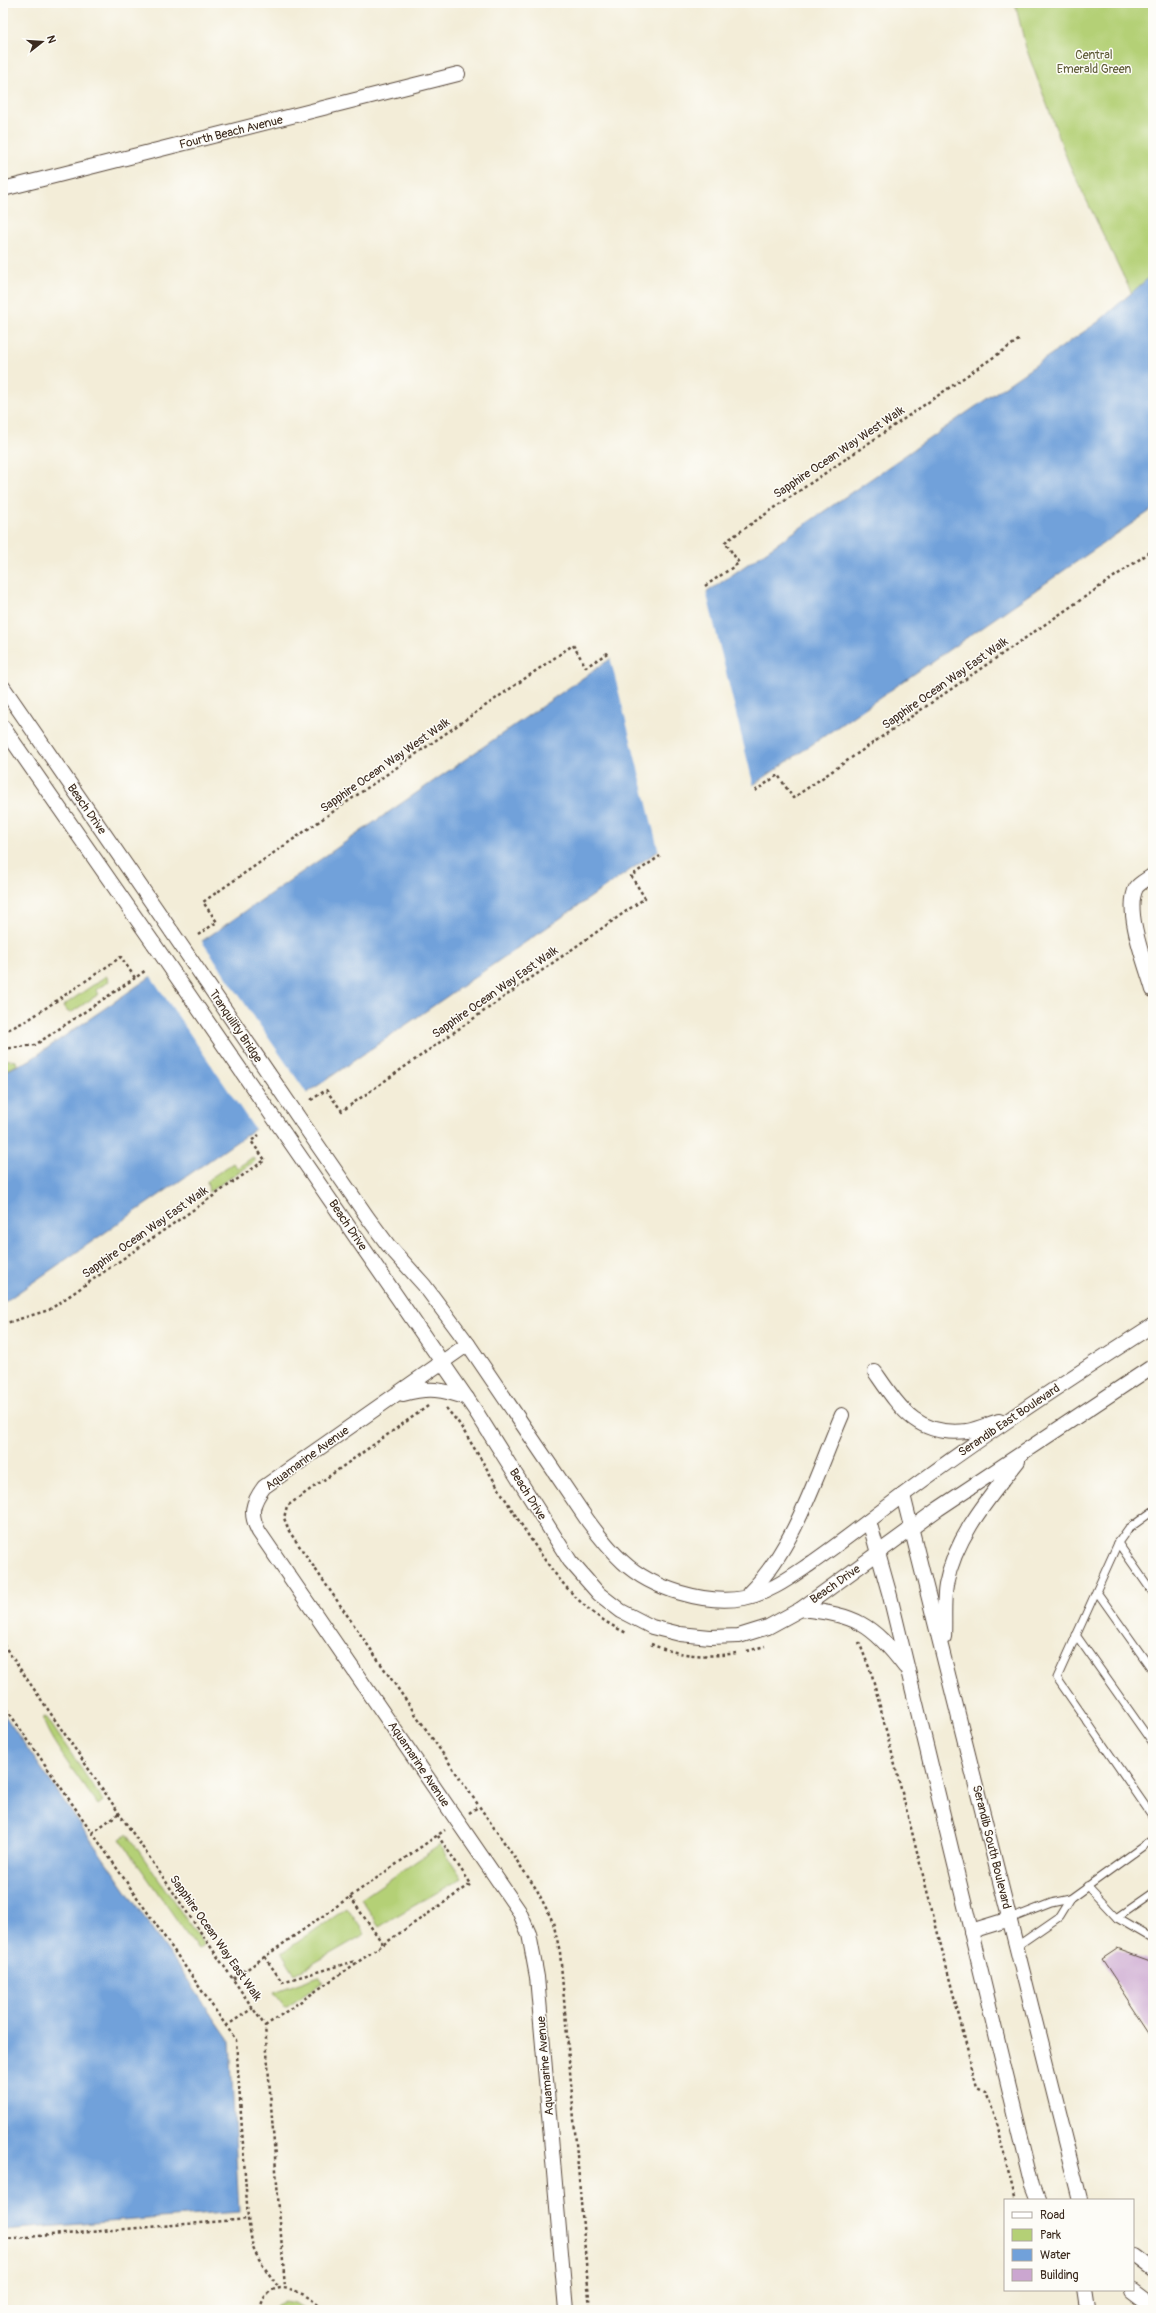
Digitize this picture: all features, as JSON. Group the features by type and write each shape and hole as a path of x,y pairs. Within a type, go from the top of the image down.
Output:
{"street":[{"name":"Fourth Beach Avenue","path":"3,189 458,74"},
{"name":"Beach Drive","path":"3,687 172,932"},
{"name":"Beach Drive","path":"3,727 154,944"},
{"path":"1153,875 1137,887 1131,902 1134,921 1153,990"},
{"name":"Tranquility Bridge","path":"172,932 301,1121"},
{"name":"Tranquility Bridge","path":"154,944 284,1133"},
{"name":"Beach Drive","path":"301,1121 384,1239 424,1285 468,1344 588,1521 624,1563 641,1575 672,1590 699,1597 744,1598 782,1584 869,1521"},
{"name":"Beach Drive","path":"284,1133 442,1364 467,1398 570,1561 599,1594 621,1612 652,1627 680,1634 739,1636 768,1627 801,1609 878,1554"},
{"name":"Serandib East Boulevard","path":"869,1521 1012,1416 1153,1324"},
{"name":"Aquamarine Avenue","path":"468,1344 442,1364 264,1487 253,1506 252,1515 259,1532 520,1911 529,1934 535,1958 566,2310"},
{"path":"878,1554 938,1509 1153,1366"},
{"path":"875,1372 898,1404 911,1418 930,1428 950,1432 968,1431 1012,1416"},
{"path":"393,1397 431,1388 447,1391 467,1398"},
{"path":"744,1598 764,1579 776,1563 802,1509 842,1415"},
{"path":"944,1652 946,1585 961,1543 978,1512 1026,1451"},
{"name":"Serandib South Boulevard","path":"903,1495 944,1652 1080,2199"},
{"path":"869,1521 909,1673 1032,2187 1038,2199"},
{"path":"801,1609 848,1617 873,1631 891,1648 909,1673"},
{"path":"971,1931 1010,1919"},
{"path":"1134,2257 1153,2271"},
{"path":"1084,2291 1087,2310"},
{"path":"1133,2291 1153,2306"}],"lane":[{"path":"1153,1510 1128,1529 1118,1543 1057,1678 1153,1818"},
{"path":"1118,1543 1153,1592"},
{"path":"1097,1592 1153,1671"},
{"path":"1076,1635 1153,1744"},
{"path":"1017,1946 1058,1917 1070,1899 1153,1839"},
{"path":"1088,1886 1118,1918 1153,1939"},
{"path":"1118,1918 1153,1892"},
{"path":"1010,1919 1051,1903 1070,1899"}],"path":[{"name":"Sapphire Ocean Way West Walk","path":"705,586 739,562 724,542 1020,339"},
{"name":"Sapphire Ocean Way East Walk","path":"755,791 778,775 793,798 1153,550"},
{"name":"Sapphire Ocean Way West Walk","path":"198,935 217,922 203,902 573,646 586,668 608,652"},
{"name":"Sapphire Ocean Way East Walk","path":"311,1100 326,1090 342,1111 645,898 631,876 660,856"},
{"path":"3,1032 28,1020 121,957 135,978"},
{"path":"3,1049 35,1045 146,970"},
{"name":"Sapphire Ocean Way East Walk","path":"3,1324 49,1310 265,1160 251,1141 260,1135"},
{"path":"432,1403 287,1506 284,1518 288,1531 537,1890 553,1922 560,1952 590,2310"},
{"path":"441,1404 458,1422 554,1574 584,1605 614,1628 634,1637"},
{"path":"854,1637 859,1643 872,1675 977,2087 985,2091 995,2120 1016,2199"},
{"path":"647,1642 667,1651 716,1657 758,1650 771,1643"},
{"name":"Sapphire Ocean Way East Walk","path":"3,1644 265,2026 285,2288"},
{"path":"3,1704 236,2040 248,2219 253,2248 259,2260 279,2288"},
{"path":"233,1979 478,1807"},
{"path":"92,1832 119,1813"},
{"path":"265,2026 471,1884 438,1836"},
{"path":"350,1897 382,1944"},
{"path":"265,1956 282,1982 359,1960"},
{"path":"226,2026 253,2008"},
{"path":"3,2239 248,2219"},
{"path":"260,2310 264,2298 279,2288 285,2288 305,2294 323,2310"}],"green space":[{"name":"Central Emerald Green","path":"1015,3 1153,3 1153,322 1131,292 1069,164 1026,48"},
{"path":"106,976 109,981 96,990 99,994 72,1012 68,1012 63,1006"},
{"path":"3,1059 16,1061 17,1065 3,1071"},
{"path":"253,1157 255,1161 209,1192 207,1181 209,1179 233,1163 237,1168"},
{"path":"44,1717 47,1718 103,1801 98,1805 49,1734"},
{"path":"127,1834 204,1945 198,1950 120,1839"},
{"path":"440,1845 462,1878 379,1926 361,1899"},
{"path":"347,1908 365,1934 295,1974 282,1953"},
{"path":"319,1976 323,1982 287,2007 285,2007 274,1992"},
{"path":"284,2301 295,2303 306,2310 272,2310 276,2305"}],"water":[{"path":"1153,274 1153,509 3,1303 3,1072 30,1060 1098,322"},
{"path":"3,1713 230,2041 239,2212 3,2230"}],"pier":[{"path":"706,591 754,787 659,852 610,657"},
{"path":"201,940 308,1095 256,1131 150,975"}],"building":[{"path":"1117,1949 1153,1962 1153,2037 1102,1959"}]}
